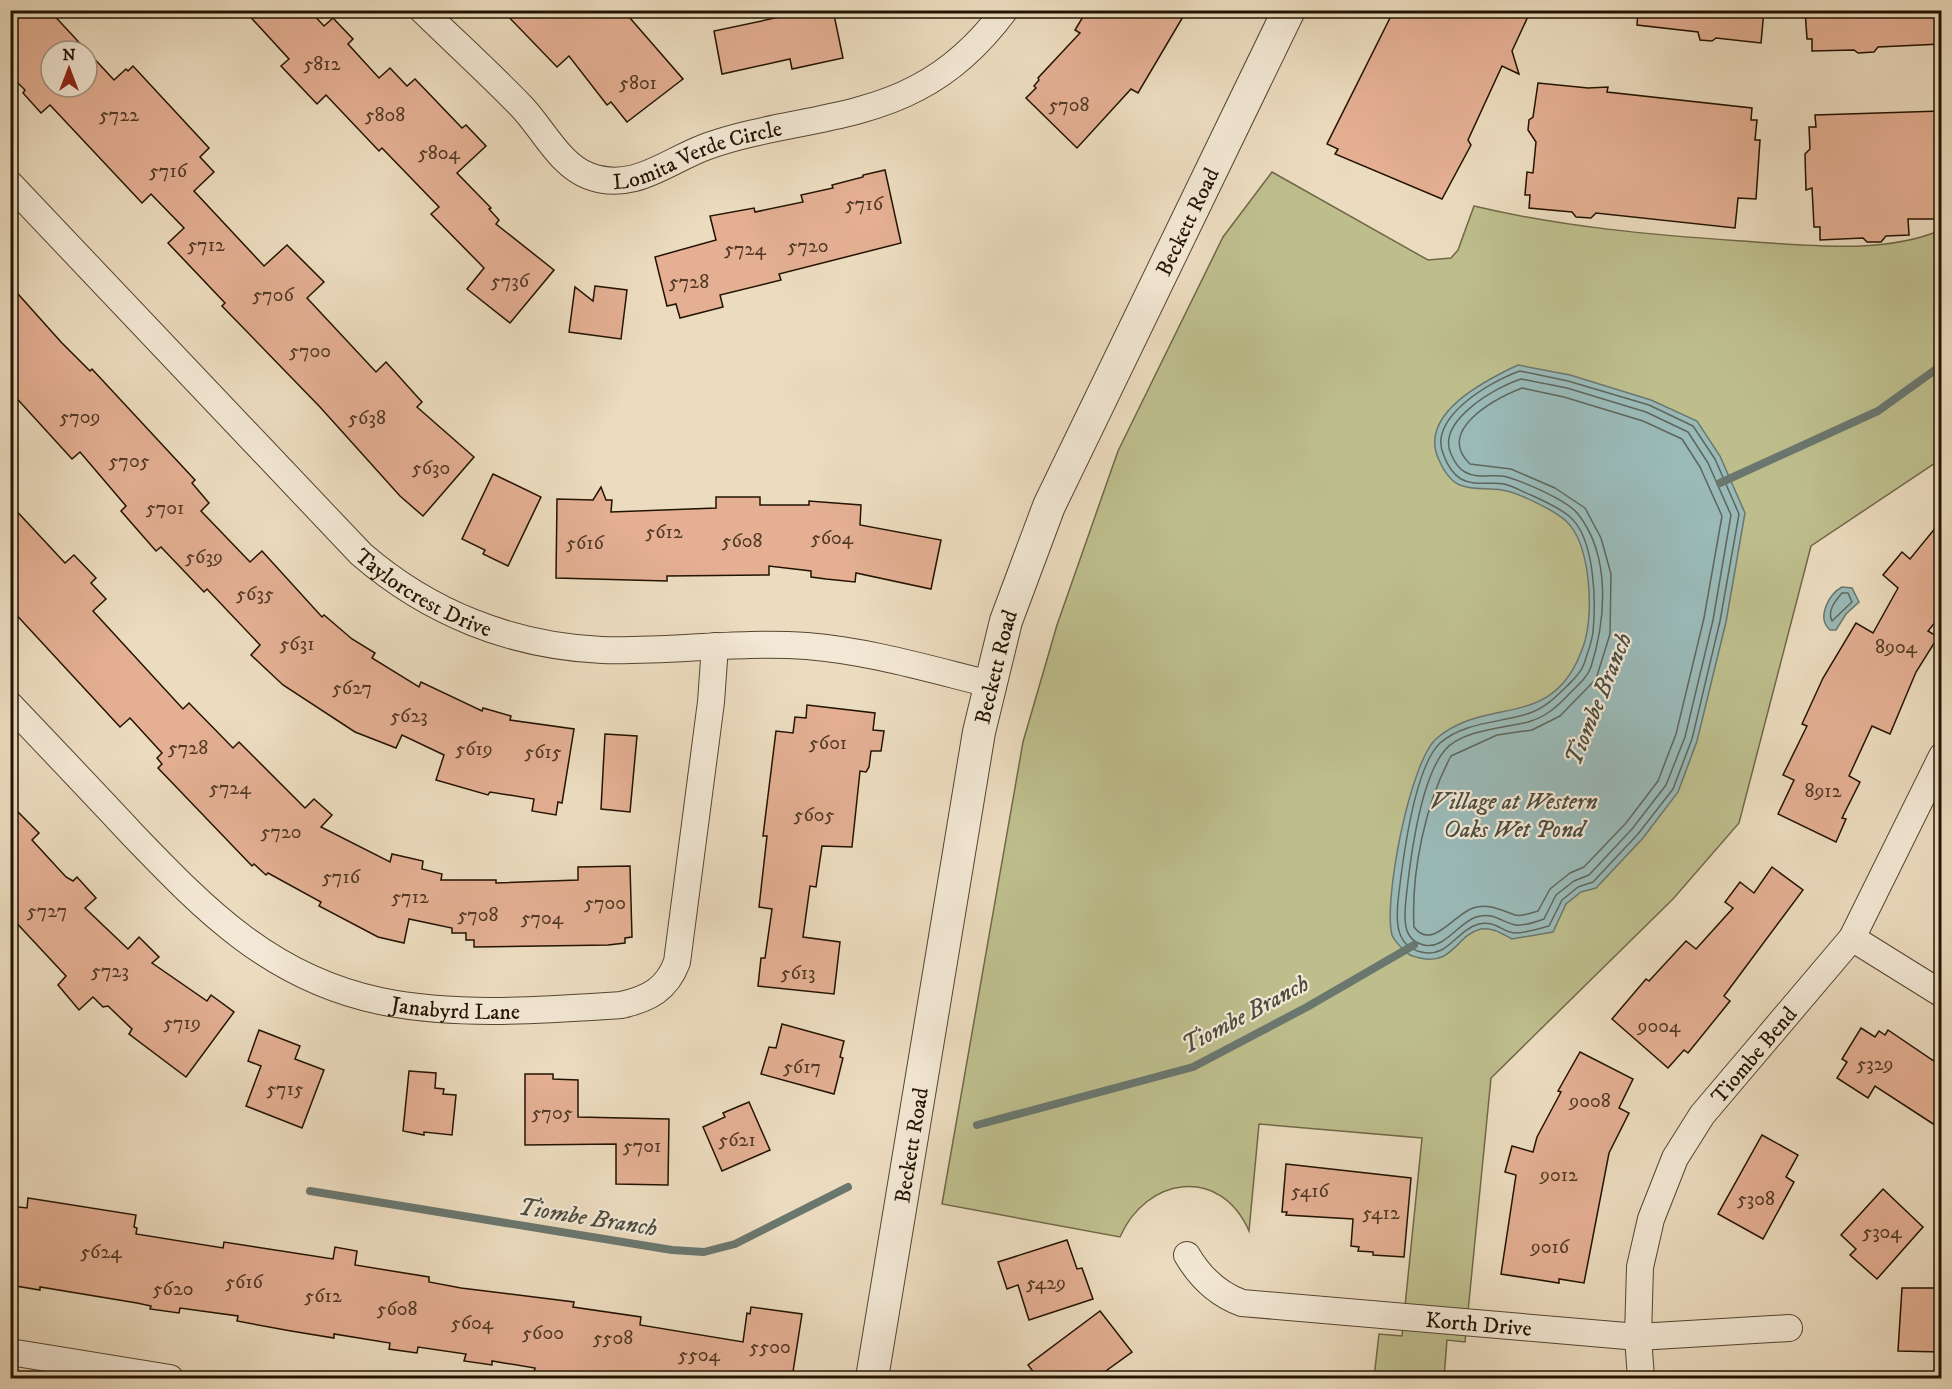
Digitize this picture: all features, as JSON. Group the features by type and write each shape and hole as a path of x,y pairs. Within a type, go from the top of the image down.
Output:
{"street":[{"name":"Lomita Verde Circle","path":"422,10 519,104 577,170 604,180 620,181 641,178 719,142 859,109 904,94 937,75 975,46 1005,10"},
{"name":"Beckett Road","path":"872,1378 975,757 990,684 1014,598 1049,506 1289,10"},
{"name":"Taylorcrest Drive","path":"10,184 305,498 361,554 408,591 469,622 525,639 601,650 781,645 837,650 900,661 990,684"},
{"name":"Janabyrd Lane","path":"10,705 193,897 248,944 284,966 351,994 412,1006 467,1010 621,1005 638,1001 657,992 667,983 677,962 711,702 715,646"},
{"name":"Tiombe Bend","path":"1641,1378 1638,1294 1644,1251 1661,1188 1675,1158 1702,1116 1852,938 1941,756"},
{"path":"1852,938 1941,994"},
{"name":"Korth Drive","path":"1187,1254 1197,1271 1211,1285 1242,1303 1638,1337 1789,1328"},
{"path":"10,1352 170,1378"}],"green space":[{"path":"1272,172 1428,260 1451,258 1458,250 1474,206 1540,219 1641,233 1817,246 1869,246 1894,243 1941,230 1941,459 1811,546 1739,823 1673,899 1491,1078 1465,1342 1447,1340 1444,1378 1374,1378 1379,1334 1402,1336 1422,1138 1259,1124 1249,1231 1236,1210 1220,1196 1202,1188 1183,1187 1165,1191 1147,1201 1132,1217 1120,1237 942,1204 1023,742 1057,625 1118,451 1223,237"}],"water":[{"name":"Village at Western Oaks Wet Pond","path":"1518,365 1570,375 1651,400 1697,421 1720,456 1745,513 1726,622 1697,741 1678,792 1643,838 1596,888 1581,892 1566,904 1553,932 1512,939 1493,930 1481,929 1473,932 1440,958 1420,958 1408,954 1396,942 1392,935 1390,918 1391,893 1401,832 1417,773 1427,751 1437,738 1457,725 1478,717 1520,708 1539,701 1556,690 1572,672 1587,631 1589,598 1585,562 1581,546 1566,521 1517,494 1460,485 1450,478 1439,460 1435,443 1438,428 1446,414 1473,390"},
{"path":"1842,587 1852,588 1859,602 1846,614 1836,630 1830,630 1826,625 1824,613 1833,595"}],"building":[{"path":"10,10 49,10 76,39 39,39 39,99 99,99 99,64 114,80 133,66 209,148 200,157 214,172 194,191 264,266 287,245 324,282 307,298 376,372 386,362 422,402 417,407 474,457 423,516 400,496 320,407 222,306 225,303 168,243 184,228 151,194 142,203 50,105 41,113 23,93 25,90 10,75"},
{"path":"244,10 309,10 324,26 333,18 353,39 348,44 379,78 390,68 407,86 415,79 462,128 466,125 486,146 457,173 491,208 489,209 499,220 496,224 554,270 510,323 467,289 484,268 431,214 439,207 382,148 379,151 326,95 317,104 281,66 289,59"},
{"path":"502,10 623,10 683,79 627,122 611,102 607,105 569,56 557,67"},
{"path":"779,10 833,10 843,58 792,69 790,59 722,74 714,31 780,17"},
{"path":"1087,10 1187,10 1138,93 1131,89 1077,148 1026,98 1036,88 1034,86 1038,78 1080,33 1075,30"},
{"path":"1394,10 1531,10 1512,51 1519,74 1502,66 1468,140 1471,145 1442,199 1335,154 1338,149 1327,144"},
{"path":"1638,10 1764,10 1761,43 1716,38 1712,41 1700,40 1698,32 1637,25"},
{"path":"1805,10 1941,10 1941,44 1878,47 1874,52 1858,53 1854,50 1812,51 1812,39 1807,39"},
{"path":"1538,83 1588,88 1608,87 1607,92 1752,108 1751,120 1757,120 1755,140 1760,140 1756,199 1738,198 1735,228 1596,213 1591,218 1576,217 1572,212 1529,208 1530,195 1525,195 1527,172 1533,173 1536,142 1528,130 1529,120 1533,117"},
{"path":"1941,111 1941,219 1908,219 1909,235 1886,236 1881,242 1867,242 1863,238 1820,240 1820,227 1814,227 1812,188 1806,190 1805,154 1810,149 1809,127 1816,127 1815,115"},
{"path":"885,170 901,243 779,274 781,280 720,295 723,307 680,318 676,304 667,306 655,257 716,240 710,216 754,208 755,212 803,202 801,195 833,188 832,185"},
{"path":"10,285 61,342 90,371 92,369 195,480 192,483 209,503 201,511 250,562 262,551 322,617 324,615 352,639 375,653 372,658 419,687 421,682 482,711 483,708 511,716 510,720 574,729 562,803 558,802 556,815 532,811 534,799 490,792 488,795 436,780 444,755 402,735 396,748 355,732 283,685 251,655 260,645 207,589 204,592 161,547 156,551 121,511 126,506 80,452 72,459 10,391"},
{"path":"595,286 627,290 621,339 569,332 575,287 593,301"},
{"path":"493,474 541,497 508,566 483,554 485,550 462,539"},
{"path":"601,487 606,500 612,500 611,512 716,508 716,497 760,497 760,505 809,505 809,501 861,505 860,525 941,540 931,589 856,573 855,582 811,577 811,571 769,566 769,575 667,576 667,581 556,578 557,499 593,500"},
{"path":"10,504 65,563 74,555 96,578 91,583 106,599 93,611 183,709 189,703 233,748 239,742 305,808 314,799 332,815 321,827 390,862 392,854 423,861 422,869 442,874 441,880 496,880 496,883 578,880 578,867 630,866 632,937 625,938 625,943 608,945 474,947 474,940 466,940 466,933 452,933 452,928 409,919 404,943 378,937 319,906 321,902 268,873 266,875 254,864 252,866 158,768 162,764 157,758 162,753 130,718 120,727 10,608"},
{"path":"1941,521 1941,615 1928,631 1938,637 1916,672 1890,734 1872,726 1849,776 1860,782 1842,818 1846,819 1836,842 1778,814 1794,780 1783,775 1807,726 1802,724 1823,678 1856,623 1873,633 1898,588 1883,575 1902,552 1910,559"},
{"path":"807,705 875,713 873,730 884,731 881,751 871,751 869,767 866,772 860,771 852,847 822,846 816,887 810,886 803,937 840,942 834,994 758,986 761,958 765,958 772,909 759,907 767,836 763,836 776,731 793,733 795,717 806,718"},
{"path":"605,734 637,736 630,812 601,809"},
{"path":"10,804 39,833 32,840 66,877 73,881 77,877 96,898 85,908 128,949 139,937 159,957 152,963 207,1001 211,995 234,1012 186,1077 129,1034 132,1029 108,1006 103,1007 93,997 79,1010 58,985 66,976 10,916"},
{"path":"1772,867 1803,890 1724,996 1730,1001 1688,1053 1684,1050 1668,1068 1612,1019 1646,979 1649,981 1686,941 1696,949 1733,908 1725,902 1740,882 1754,893"},
{"path":"782,1024 844,1041 840,1057 843,1058 834,1094 761,1074 769,1047 776,1048"},
{"path":"1861,1028 1875,1037 1879,1031 1885,1035 1888,1030 1941,1066 1941,1129 1875,1086 1868,1098 1837,1078 1847,1062 1842,1059"},
{"path":"259,1030 300,1046 295,1059 324,1070 302,1128 246,1106 261,1066 248,1061"},
{"path":"1580,1052 1633,1079 1619,1108 1629,1113 1609,1153 1584,1283 1559,1279 1559,1283 1501,1274 1516,1175 1505,1172 1512,1146 1533,1152 1537,1137 1561,1092 1558,1091"},
{"path":"409,1071 436,1073 435,1088 444,1089 443,1094 456,1095 452,1135 424,1132 424,1135 403,1131"},
{"path":"525,1074 553,1074 553,1079 578,1080 578,1117 669,1119 668,1185 616,1184 616,1144 525,1145"},
{"path":"749,1102 770,1150 722,1171 703,1127 725,1117 723,1113"},
{"path":"1762,1135 1798,1155 1786,1177 1794,1182 1763,1239 1718,1214"},
{"path":"1286,1164 1411,1178 1404,1257 1373,1255 1373,1252 1358,1251 1359,1247 1351,1246 1353,1219 1286,1215 1287,1212 1282,1212"},
{"path":"1883,1189 1923,1227 1877,1279 1850,1255 1856,1249 1841,1235"},
{"path":"28,1198 136,1215 134,1227 137,1228 136,1234 223,1248 224,1242 333,1259 335,1247 357,1251 355,1265 429,1277 429,1282 461,1288 574,1302 573,1307 641,1317 640,1325 743,1342 747,1313 750,1314 751,1307 802,1314 792,1378 603,1378 563,1373 562,1377 534,1372 535,1368 492,1361 492,1365 464,1361 466,1354 418,1347 417,1353 389,1349 390,1343 334,1334 334,1338 237,1321 238,1316 180,1308 179,1313 150,1309 151,1306 137,1303 40,1287 40,1290 10,1285 10,1206 27,1208"},
{"path":"1067,1240 1077,1269 1082,1268 1093,1299 1029,1320 1018,1285 1007,1289 998,1262"},
{"path":"1902,1288 1941,1288 1941,1352 1898,1351"},
{"path":"1100,1311 1132,1352 1096,1378 1038,1378 1028,1365"}],"waterway":[{"name":"Tiombe Branch","path":"1720,483 1878,411 1942,365"},
{"name":"Tiombe Branch","path":"977,1125 1193,1067 1307,1007 1414,945"},
{"name":"Tiombe Branch","path":"310,1191 672,1250 704,1252 735,1244 848,1187"}]}
